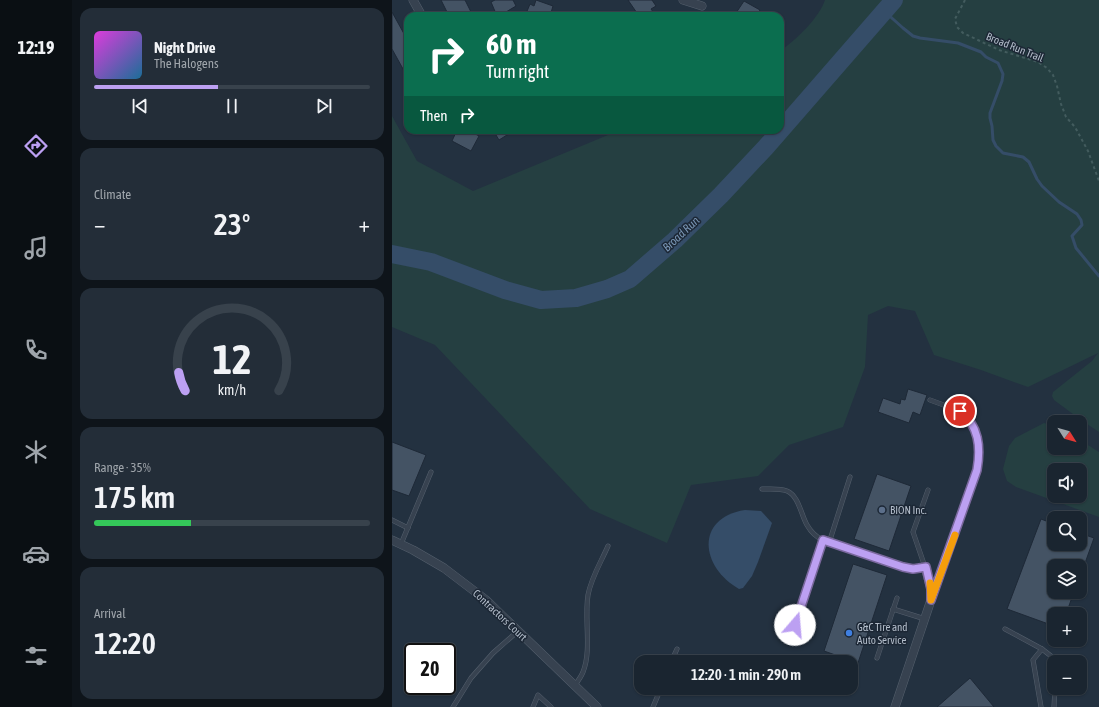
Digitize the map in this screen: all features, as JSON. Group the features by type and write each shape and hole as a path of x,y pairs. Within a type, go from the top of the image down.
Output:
{"street":[{"path":"413,0 420,12"},
{"path":"683,0 702,6"},
{"name":"Contractors Court","path":"392,540 444,568 486,600 597,707"},
{"path":"895,707 931,600 931,589 926,567"}],"lane":[{"path":"930,400 960,411 964,414 974,428 979,444 977,470 931,600"},
{"path":"401,544 431,472"},
{"path":"829,543 850,477"},
{"path":"762,489 780,489 792,494 806,524 812,532 823,540 913,569 926,567 913,532 928,490"},
{"path":"392,520 408,528"},
{"path":"795,625 823,540"},
{"path":"575,686 583,673 586,661 586,611 588,593 592,580 608,546"},
{"path":"877,658 897,598"},
{"path":"893,609 925,619"},
{"path":"1005,629 1042,649 1050,655"},
{"path":"453,707 471,678 494,653 518,631"},
{"path":"674,655 676,649"},
{"path":"1041,707 1033,660 1042,649"},
{"path":"533,707 538,695 551,707"},
{"path":"653,707 658,695"},
{"path":"1054,707 1055,695"}],"path":[{"name":"Broad Run Trail","path":"965,0 955,19 957,27 962,34 999,50 1038,62 1053,75 1058,86 1061,104 1066,117 1075,127 1088,151 1099,181"}],"green space":[{"path":"825,0 1099,0 1099,432 1087,424 1087,415 1074,415 1054,400 1052,396 1053,392 1092,361 1098,353 1028,387 934,355 915,311 888,306 868,315 865,367 843,427 789,445 758,476 691,485 667,543 590,509 435,345 392,327 392,116 417,161 473,191 610,134 784,134 784,48 793,41 818,14"},
{"path":"1044,423 1047,424 1047,455 1087,455 1087,444 1099,452 1099,517 1087,513 1087,511 1082,511 1060,503 1087,503 1087,463 1047,463 1047,498 1016,487 1007,481 1003,469 1009,446 1015,438"}],"water":[{"path":"745,510 761,511 772,523 752,576 743,588 739,589 726,580 717,569 711,557 709,545 711,533 717,523 729,515"}],"building":[{"path":"441,0 465,0 471,12 447,12"},
{"path":"495,0 513,0 516,6 506,12 495,12 491,2"},
{"path":"536,0 553,6 551,12 527,12 530,4 534,6"},
{"path":"628,0 652,0 656,6 651,9 653,12 636,12"},
{"path":"744,1 760,10 759,12 737,12"},
{"path":"392,12 404,34 404,71 392,49"},
{"path":"455,134 475,134 479,136 471,151 452,141"},
{"path":"495,134 509,134 499,140"},
{"path":"908,389 927,395 920,415 913,412 909,423 878,412 883,398 900,404 901,399 905,400"},
{"path":"392,442 426,455 409,496 392,490"},
{"path":"877,474 911,486 889,551 854,539"},
{"path":"1041,519 1047,521 1047,551 1087,551 1087,536 1094,538 1086,559 1047,559 1047,599 1071,599 1069,607 1047,607 1047,623 1007,609"},
{"path":"853,564 887,575 858,663 858,655 835,655 824,651"},
{"path":"970,678 994,707 937,707"}],"waterway":[{"name":"Broad Run","path":"784,126 894,0"},
{"path":"884,11 913,36 958,43 981,52 986,57 998,63 1003,74 1002,81 990,113 993,140 996,146 1003,153 1023,157 1029,162 1042,186 1059,202 1077,214 1082,225 1072,236 1076,248 1099,276"},
{"name":"Broad Run","path":"392,254 431,262 505,290 541,300 576,298 607,289 630,279 675,240 721,195 777,134"}],"slow traffic":[{"path":"930,583 931,600 955,535"}],"place":[{"name":"BION Inc.","path":"882,510"},
{"name":"G&C Tire and Auto Service","path":"849,633"}],"route":[{"path":"795,625 823,540 903,567 913,569 926,567 931,589 931,600 977,470 978,438 970,421 960,411"}]}
